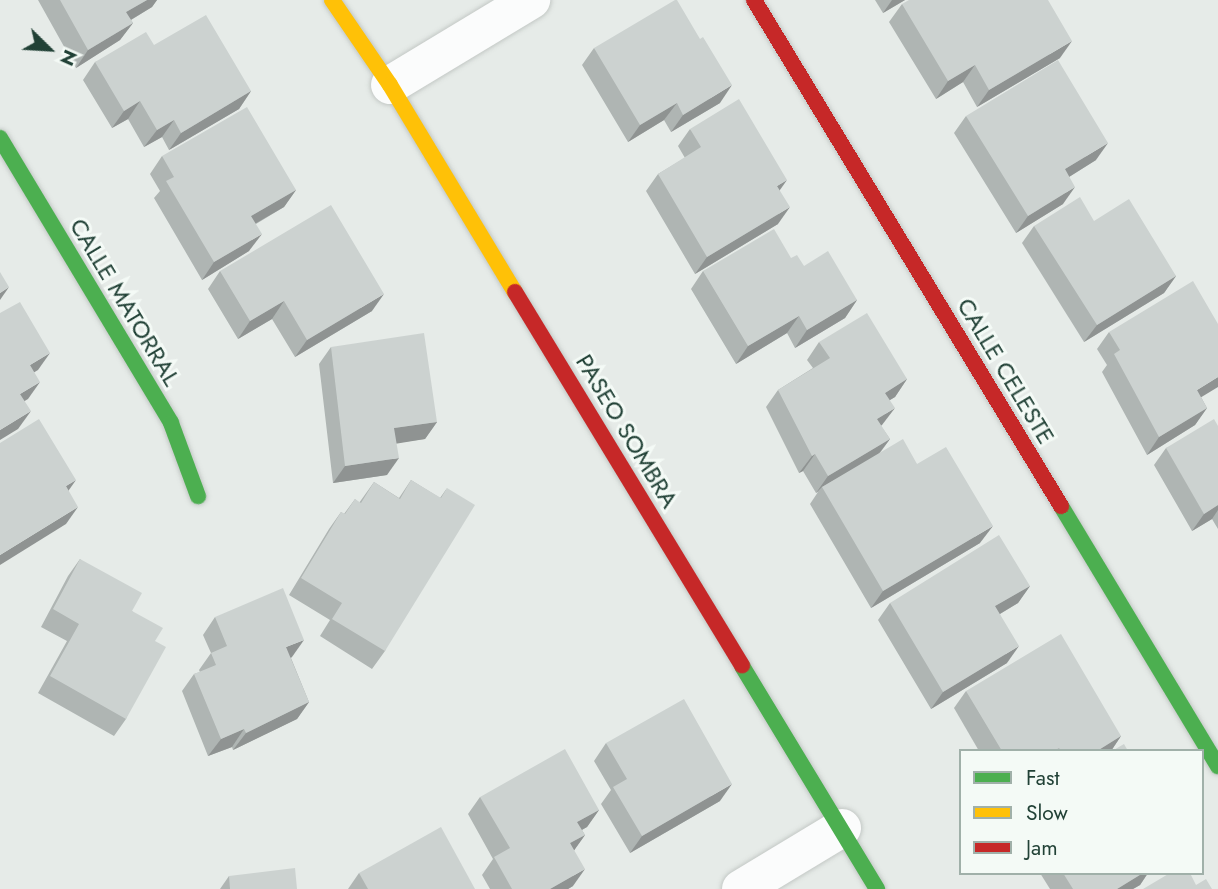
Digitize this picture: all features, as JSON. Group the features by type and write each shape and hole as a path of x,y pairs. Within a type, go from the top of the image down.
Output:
{"street":[{"name":"PASEO SOMBRA","path":"332,0 390,85 877,889"},
{"path":"390,85 531,0"},
{"name":"CALLE CELESTE","path":"754,0 1218,766"},
{"name":"CALLE MATORRAL","path":"0,138 171,423 198,496"},
{"path":"741,889 842,828"}],"building":[{"path":"60,0 147,0 126,12 133,23 88,50"},
{"path":"675,0 700,39 703,37 732,85 683,115 677,103 640,125 594,48"},
{"path":"909,0 1048,0 1072,41 989,90 975,65 948,81 902,4"},
{"path":"206,15 251,91 181,133 174,120 157,130 140,101 124,111 95,62 146,32 154,45"},
{"path":"1058,60 1108,143 1065,169 1075,187 1028,216 966,116"},
{"path":"739,99 787,180 777,186 790,207 707,257 658,174 701,147 690,129"},
{"path":"247,107 296,190 251,216 262,234 214,262 166,181 174,177 162,156"},
{"path":"1080,197 1094,221 1129,199 1176,276 1097,325 1034,226"},
{"path":"331,205 384,294 307,340 284,301 250,321 220,271"},
{"path":"774,229 791,258 797,255 804,266 828,251 857,300 807,330 799,316 748,346 703,271"},
{"path":"0,272 9,287 0,293"},
{"path":"1193,281 1218,324 1218,377 1197,390 1207,408 1159,437 1114,354 1120,350 1109,332"},
{"path":"20,302 50,353 30,365 40,382 20,394 31,411 0,430 0,313"},
{"path":"867,313 907,379 885,393 895,408 877,419 890,439 828,476 815,454 812,456 778,390 830,358 819,342"},
{"path":"424,333 437,422 394,428 399,458 345,466 331,347"},
{"path":"39,419 76,480 66,486 78,507 0,555 0,443"},
{"path":"1214,419 1218,426 1218,505 1204,514 1166,448"},
{"path":"903,439 917,464 946,447 993,526 883,591 822,487"},
{"path":"411,480 441,498 447,488 475,505 385,651 332,619 342,603 301,578 341,512 345,514 355,499 361,503 374,482 400,499"},
{"path":"999,535 1030,586 995,606 1019,646 943,692 890,603"},
{"path":"80,559 142,593 132,611 163,628 155,641 166,647 126,719 50,676 79,624 53,609"},
{"path":"283,588 304,640 286,647 309,702 246,733 244,729 221,739 194,674 216,665 211,653 227,646 215,617"},
{"path":"1061,634 1121,736 1100,749 1001,749 966,691"},
{"path":"684,699 732,784 642,836 613,787 627,779 606,743"},
{"path":"565,749 599,810 577,822 585,835 570,843 585,869 550,889 512,889 494,857 510,848 480,797"},
{"path":"441,827 475,889 368,889 359,873"},
{"path":"295,868 297,889 230,889 229,876"},
{"path":"1064,875 1140,875 1117,889 1073,889"},
{"path":"1167,875 1191,875 1196,885 1206,879 1212,889 1143,889"}],"traffic: fast":[{"path":"0,138 171,423 198,496"},
{"path":"1061,506 1218,766"},
{"path":"742,666 877,889"}],"traffic: slow":[{"path":"332,0 390,85 515,292"}],"traffic: jam":[{"path":"754,0 1061,506"},
{"path":"515,292 742,666"}]}
